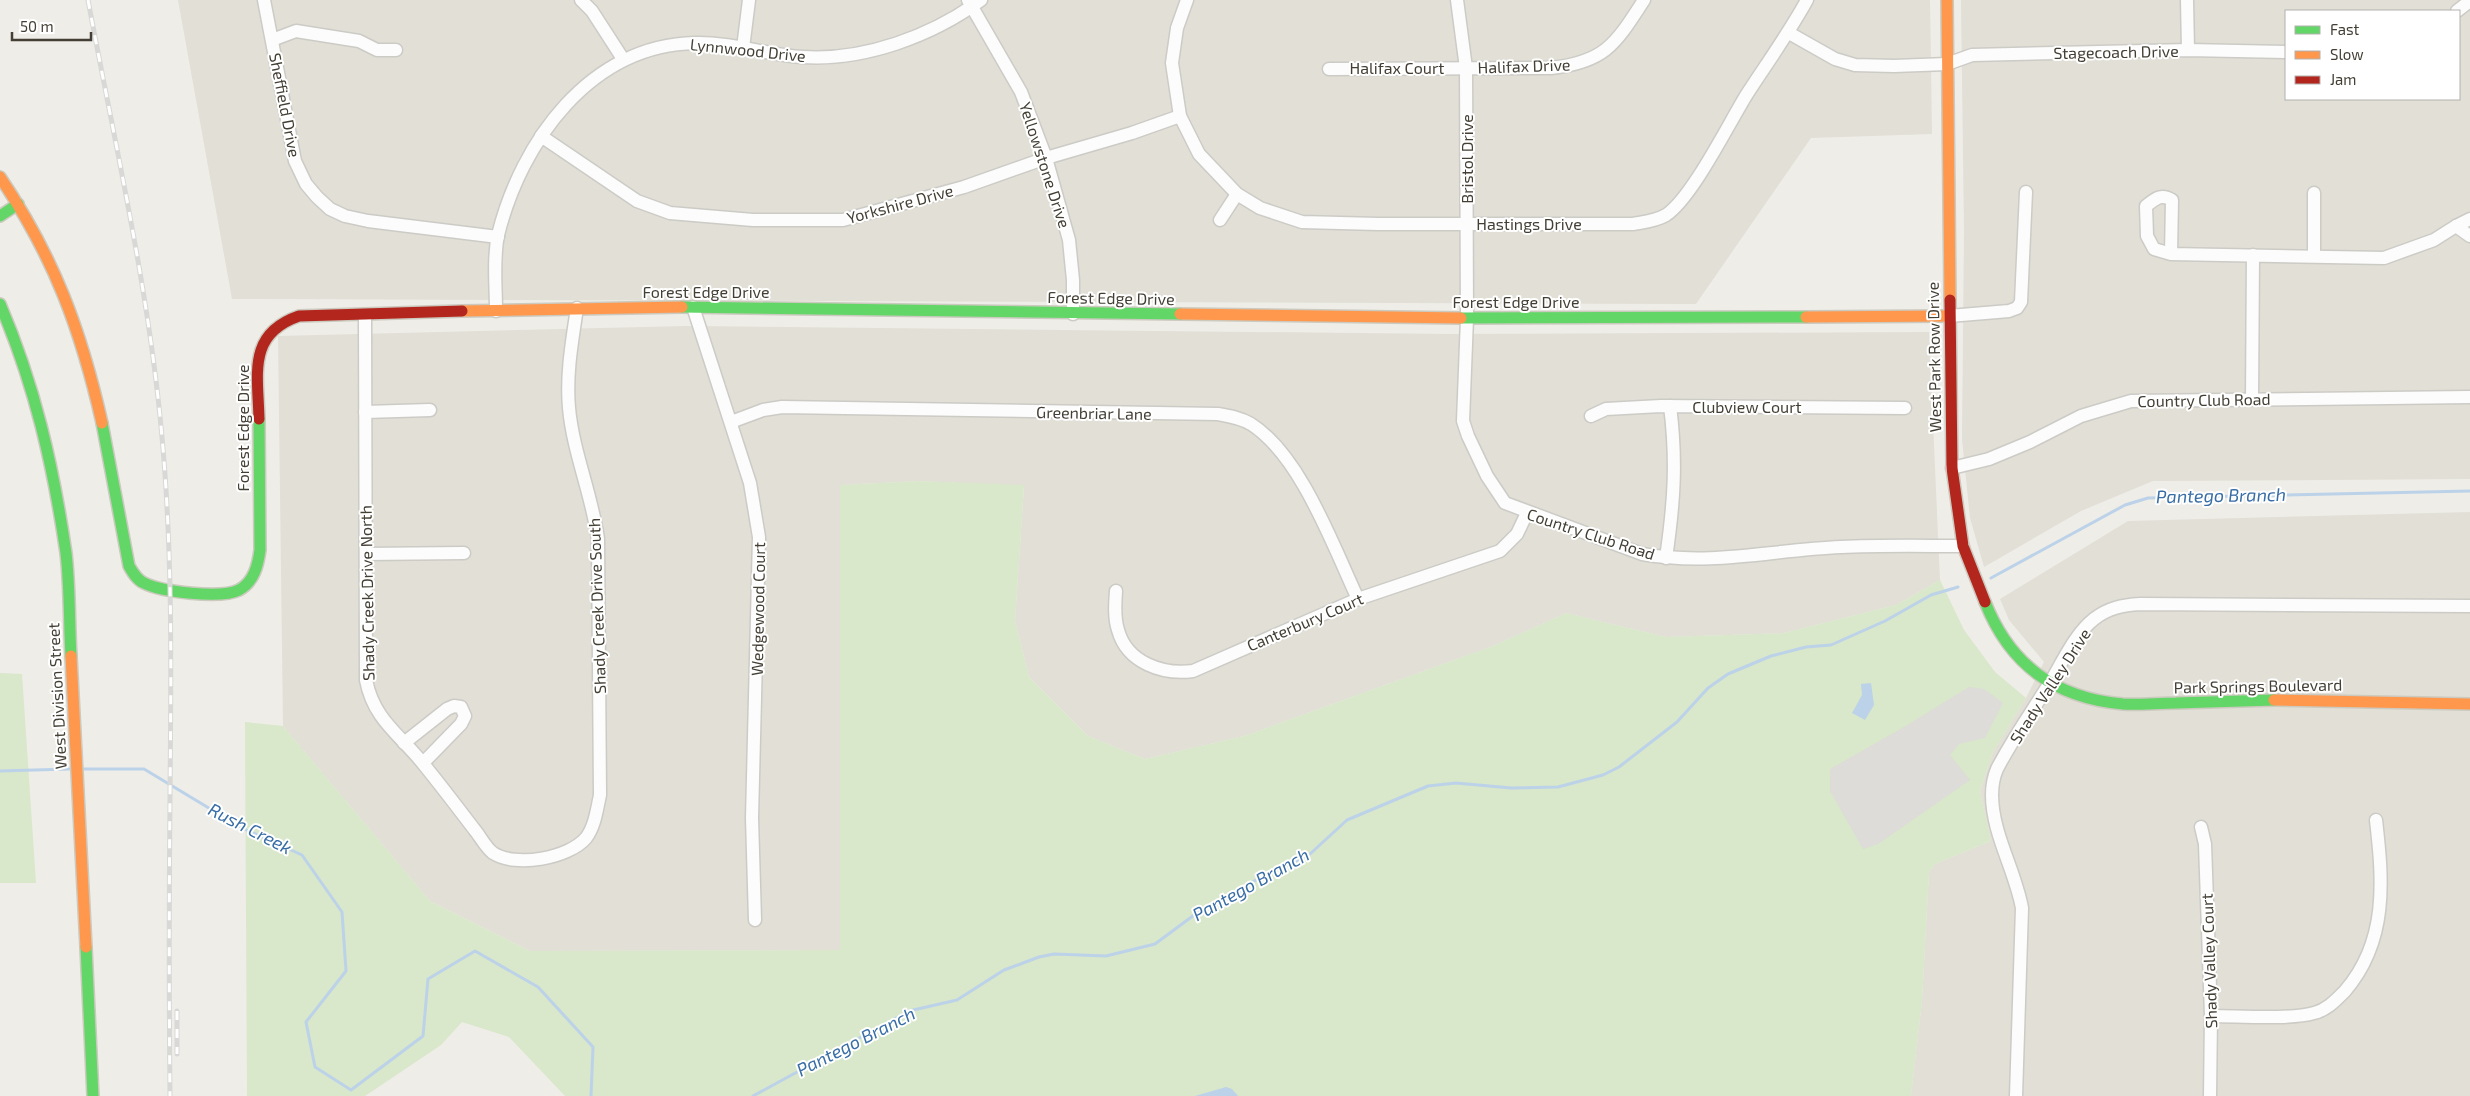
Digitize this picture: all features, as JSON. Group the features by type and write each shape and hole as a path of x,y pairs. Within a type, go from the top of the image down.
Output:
{"street":[{"name":"Sheffield Drive","path":"264,0 295,161 306,184 330,209 368,222 498,237"},
{"path":"581,0 592,11 623,59"},
{"path":"743,48 749,0"},
{"name":"Hastings Drive","path":"1188,0 1177,28 1172,63 1180,116 1198,154 1238,194 1260,208 1302,222 1467,224 1633,224 1653,221 1665,215 1675,207 1695,180 1748,93 1789,33 1807,0"},
{"name":"Bristol Drive","path":"1457,0 1466,68 1467,318"},
{"name":"Halifax Drive","path":"1466,68 1551,68 1574,65 1600,55 1612,45 1644,0"},
{"name":"West Park Row Drive","path":"1947,0 1952,468 1963,546 2001,637 2027,667 2050,683"},
{"path":"2187,0 2188,50"},
{"path":"2458,10 2470,1"},
{"name":"Lynnwood Drive","path":"496,311 498,237 514,182 540,136 557,114 575,96 623,59 660,46 694,42 803,57 840,56 889,46 935,26 973,2"},
{"name":"Yellowstone Drive","path":"973,2 1021,92 1046,158 1069,240 1073,314"},
{"path":"272,40 296,31 359,42 377,50 396,50"},
{"name":"Stagecoach Drive","path":"1789,33 1835,58 1855,65 1947,64 1972,55 2188,50 2285,52"},
{"name":"Halifax Court","path":"1329,69 1466,68"},
{"name":"Yorkshire Drive","path":"540,136 637,201 670,213 753,220 843,220 964,187 1046,158 1132,133 1180,116"},
{"name":"Forest Edge Drive","path":"0,177 18,204 52,264 73,319 96,395 114,474 128,566 144,584 164,588 227,594 238,591 250,581 257,568 260,550 258,361 262,344 269,331 282,321 299,316 365,316 577,308 693,308 1467,318 1949,316"},
{"path":"1949,316 2009,311 2016,308 2021,302 2026,192"},
{"path":"2314,193 2314,255"},
{"path":"1220,220 1238,194"},
{"path":"0,216 18,204"},
{"path":"2171,254 2314,255 2384,258 2434,240 2470,219"},
{"path":"2456,226 2470,236"},
{"path":"2252,399 2253,255"},
{"name":"West Division Street","path":"0,304 20,351 33,391 53,473 66,555 93,1096"},
{"name":"Shady Creek Drive South","path":"577,308 568,375 569,408 595,514 598,539 600,608 600,795 594,823 587,836 581,842"},
{"name":"Wedgewood Court","path":"693,308 750,483 759,537 752,818 755,920"},
{"name":"Shady Creek Drive North","path":"365,316 366,680 369,694 385,723 423,763 492,852 520,859 548,858 559,855 581,842"},
{"name":"Country Club Road","path":"1467,318 1463,422 1487,476 1499,496 1511,507 1642,554 1666,558 1726,559 1840,547 1963,546"},
{"name":"Country Club Road","path":"1952,468 1989,459 2030,442 2081,416 2131,401 2470,398"},
{"path":"1666,558 1675,480 1670,406"},
{"name":"Clubview Court","path":"1591,416 1606,408 1670,406 1905,408"},
{"name":"Greenbriar Lane","path":"731,422 763,410 782,407 1218,414 1238,418 1252,425 1277,446 1295,469 1358,599"},
{"path":"365,412 430,410"},
{"name":"Canterbury Court","path":"1116,592 1115,615 1118,631 1126,647 1137,659 1147,665 1185,672 1193,671 1358,599 1500,551 1517,534 1527,513"},
{"path":"366,554 464,553"},
{"name":"Shady Valley Drive","path":"2016,1096 2022,908 2019,891 1994,816 1992,795 1997,770 2077,639 2092,620 2106,611 2121,605 2470,606"},
{"name":"Park Springs Boulevard","path":"2050,683 2096,700 2124,704 2295,700 2470,704"},
{"path":"404,743 446,709 454,706 461,707 465,716 461,724 423,763"},
{"path":"2211,1016 2316,1013 2334,1003 2350,985 2365,959 2379,917 2382,888 2376,820"},
{"name":"Shady Valley Court","path":"2201,827 2205,844 2211,1016 2210,1096"}],"shaded area":[{"path":"178,0 1930,0 1932,134 1811,138 1696,304 232,299"},
{"path":"1961,0 2470,0 2470,479 2153,481 2081,511 1984,567 1970,518 1962,439 1964,232"},
{"path":"686,326 1450,334 1929,332 1940,580 1896,605 1784,633 1666,637 1566,613 1493,646 1244,736 1145,759 1088,736 1029,677 1015,621 1024,486 918,481 840,485 841,950 530,951 430,901 283,726 278,336"},
{"path":"2470,512 2470,1096 1911,1096 1922,1001 1929,872 1935,864 1991,841 1980,791 1993,752 2026,698 2044,662 2009,620 2000,599 2128,521"},
{"path":"1969,687 1984,689 2003,703 1985,738 1959,744 1950,755 1970,780 1878,844 1863,849 1830,791 1830,769"}],"green space":[{"path":"918,481 1024,485 1015,621 1029,677 1088,736 1145,759 1244,736 1493,646 1566,613 1666,637 1784,633 1896,605 1940,580 1964,630 1995,672 2026,698 1993,752 1980,791 1991,841 1935,864 1929,872 1922,1001 1911,1096 565,1096 509,1037 462,1022 441,1045 365,1096 247,1096 245,722 283,726 430,901 530,951 840,950 840,485"},
{"path":"0,673 22,674 36,883 0,883"}],"water":[{"path":"1871,683 1874,705 1865,720 1852,713 1862,695 1861,684"},
{"path":"1226,1087 1232,1089 1238,1096 1195,1096"}],"waterway":[{"name":"Pantego Branch","path":"1991,578 2125,505 2148,498 2470,491"},
{"name":"Pantego Branch","path":"753,1096 909,1011 957,1000 1004,970 1039,957 1054,954 1106,956 1155,944 1205,907 1236,897 1252,882 1310,854 1347,820 1428,786 1456,783 1511,788 1558,787 1603,775 1619,767 1677,722 1708,688 1728,674 1771,656 1806,647 1831,645 1885,621 1931,595 1958,587"},
{"name":"Rush Creek","path":"0,771 69,769"},
{"name":"Rush Creek","path":"82,769 144,769 242,828 302,855 342,912 346,971 306,1022 315,1067 351,1090 423,1036 428,979 475,951 538,987 593,1047 591,1096"}],"railway":[{"path":"88,0 120,163 149,327 166,482 171,707 170,1096"},
{"path":"177,1011 177,1054"}],"traffic: fast":[{"path":"0,216 18,204"},
{"path":"0,304 33,396 49,457 66,553 71,656"},
{"path":"682,307 1180,314"},
{"path":"1461,318 1806,317"},
{"path":"102,423 129,566 134,574 144,583 164,589 177,592 219,594 230,593 244,587 252,578 258,561 260,550 259,419"},
{"path":"1985,602 1995,624 2008,644 2022,660 2056,686 2076,694 2123,704 2274,700"},
{"path":"86,947 93,1096"}],"traffic: slow":[{"path":"1947,0 1950,300"},
{"path":"0,177 36,236 63,295 85,357 102,423"},
{"path":"462,311 682,307"},
{"path":"1180,314 1461,318"},
{"path":"1806,317 1949,316"},
{"path":"71,656 86,947"},
{"path":"2274,700 2470,704"}],"traffic: jam":[{"path":"1950,300 1952,468 1963,546 1985,602"},
{"path":"259,419 259,357 263,345 271,333 282,324 299,316 462,311"}]}
